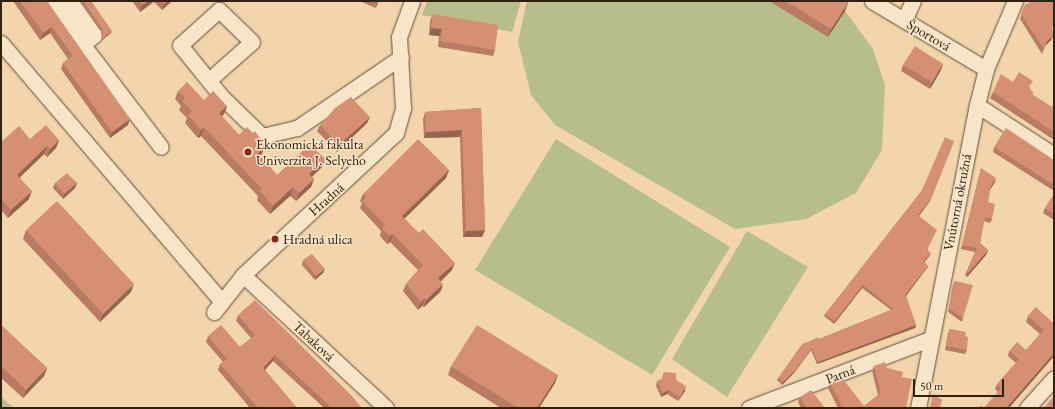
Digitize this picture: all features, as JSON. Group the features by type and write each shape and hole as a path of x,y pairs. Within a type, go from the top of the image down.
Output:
{"street":[{"path":"54,1 83,45 162,147"},
{"path":"70,1 94,35 83,45"},
{"name":"Hradná","path":"1,42 218,307 243,274 396,133 400,125 403,108 399,37 412,1"},
{"name":"Športová","path":"872,1 986,69"},
{"path":"904,20 912,1"},
{"name":"Vnútorná okružná","path":"918,408 930,339 977,105 986,69 1015,1"},
{"path":"209,80 252,42 219,10 180,44 209,80 262,136 297,128 400,57"},
{"path":"977,105 1054,155"},
{"name":"Tabaková","path":"243,274 386,408"},
{"name":"Parná","path":"749,408 930,339"},
{"path":"1027,408 1054,378"}],"green space":[{"path":"427,1 521,1 512,32 422,15"},
{"path":"527,1 828,1 845,11 873,49 885,85 882,150 856,193 806,219 735,229 555,125 531,95 518,42"},
{"path":"556,139 730,247 652,375 475,270"},
{"path":"747,231 808,267 727,397 672,359"},
{"path":"1,397 14,408 1,408"}],"building":[{"path":"20,1 47,1 130,119 112,132 63,63 73,56 52,27 43,33"},
{"path":"83,1 91,1 112,31 103,38 102,28"},
{"path":"139,1 149,1 142,5"},
{"path":"785,1 845,1 848,3 831,29"},
{"path":"1032,1 1054,1 1053,36 1047,41 1044,49 1021,14 1025,5"},
{"path":"433,14 498,25 495,50 440,41 442,29 431,28"},
{"path":"915,46 943,64 932,82 903,65"},
{"path":"1019,72 1033,81 1028,88 1033,92 1032,94 1052,107 1054,105 1054,132 993,92 1001,74 1013,82"},
{"path":"187,82 204,100 213,91 227,106 219,113 239,135 247,127 253,133 255,131 265,146 257,154 277,175 310,144 325,159 309,174 314,179 299,193 293,187 273,206 260,191 262,189 204,127 201,130 188,115 192,111 182,101 185,98 178,91"},
{"path":"351,97 370,117 339,145 320,125 335,108"},
{"path":"481,108 485,230 466,231 462,130 426,132 425,112"},
{"path":"46,125 59,140 50,149 47,146 17,175 32,191 11,210 1,199 1,142 19,126 30,139"},
{"path":"1006,128 1054,160 1054,185 994,147"},
{"path":"945,137 954,141 931,199 918,215 937,230 927,250 931,253 923,262 928,266 905,295 916,325 818,362 812,348 795,371 783,382 778,378 802,344 819,337 818,340 893,309 863,285 835,321 825,314 922,190"},
{"path":"418,139 449,170 402,216 419,233 423,229 455,263 438,278 443,284 426,300 425,298 421,302 406,284 423,265 393,234 390,236 382,228 385,225 362,201 366,198 363,194"},
{"path":"981,168 996,178 991,186 988,202 995,204 992,219 985,217 980,243 988,250 969,272 967,271 977,248 962,245"},
{"path":"67,173 77,183 64,194 55,183"},
{"path":"1054,194 1054,214 1045,208"},
{"path":"57,201 134,284 103,314 26,230"},
{"path":"312,254 325,269 316,276 303,260"},
{"path":"955,281 973,285 963,318 949,308"},
{"path":"255,300 351,395 362,408 332,408 275,355 263,368 297,408 258,408 220,364 227,359 208,336 221,325 240,347 255,335 238,315"},
{"path":"1036,307 1053,323 1054,322 1054,353 1006,408 984,408 1001,388 997,384 1019,359 1009,351 1017,342 1026,350 1044,330 1028,316"},
{"path":"1,325 47,368 26,390 1,366"},
{"path":"477,325 558,375 537,408 518,408 451,366"},
{"path":"950,329 966,332 965,336 968,337 967,350 946,346"},
{"path":"885,362 887,368 903,372 902,377 912,379 906,408 843,408 830,383 842,378 864,406 881,393 874,366"},
{"path":"664,372 676,373 676,380 686,386 680,397 669,390 663,393 657,381 663,378"},
{"path":"811,390 825,408 807,408 800,397"},
{"path":"933,394 942,400 940,408 930,408"},
{"path":"1054,396 1054,408 1044,408"}],"place":[{"name":"Ekonomická fakulta Univerzita J. Selyeho","path":"248,152"},
{"name":"Hradná ulica","path":"275,239"}]}
